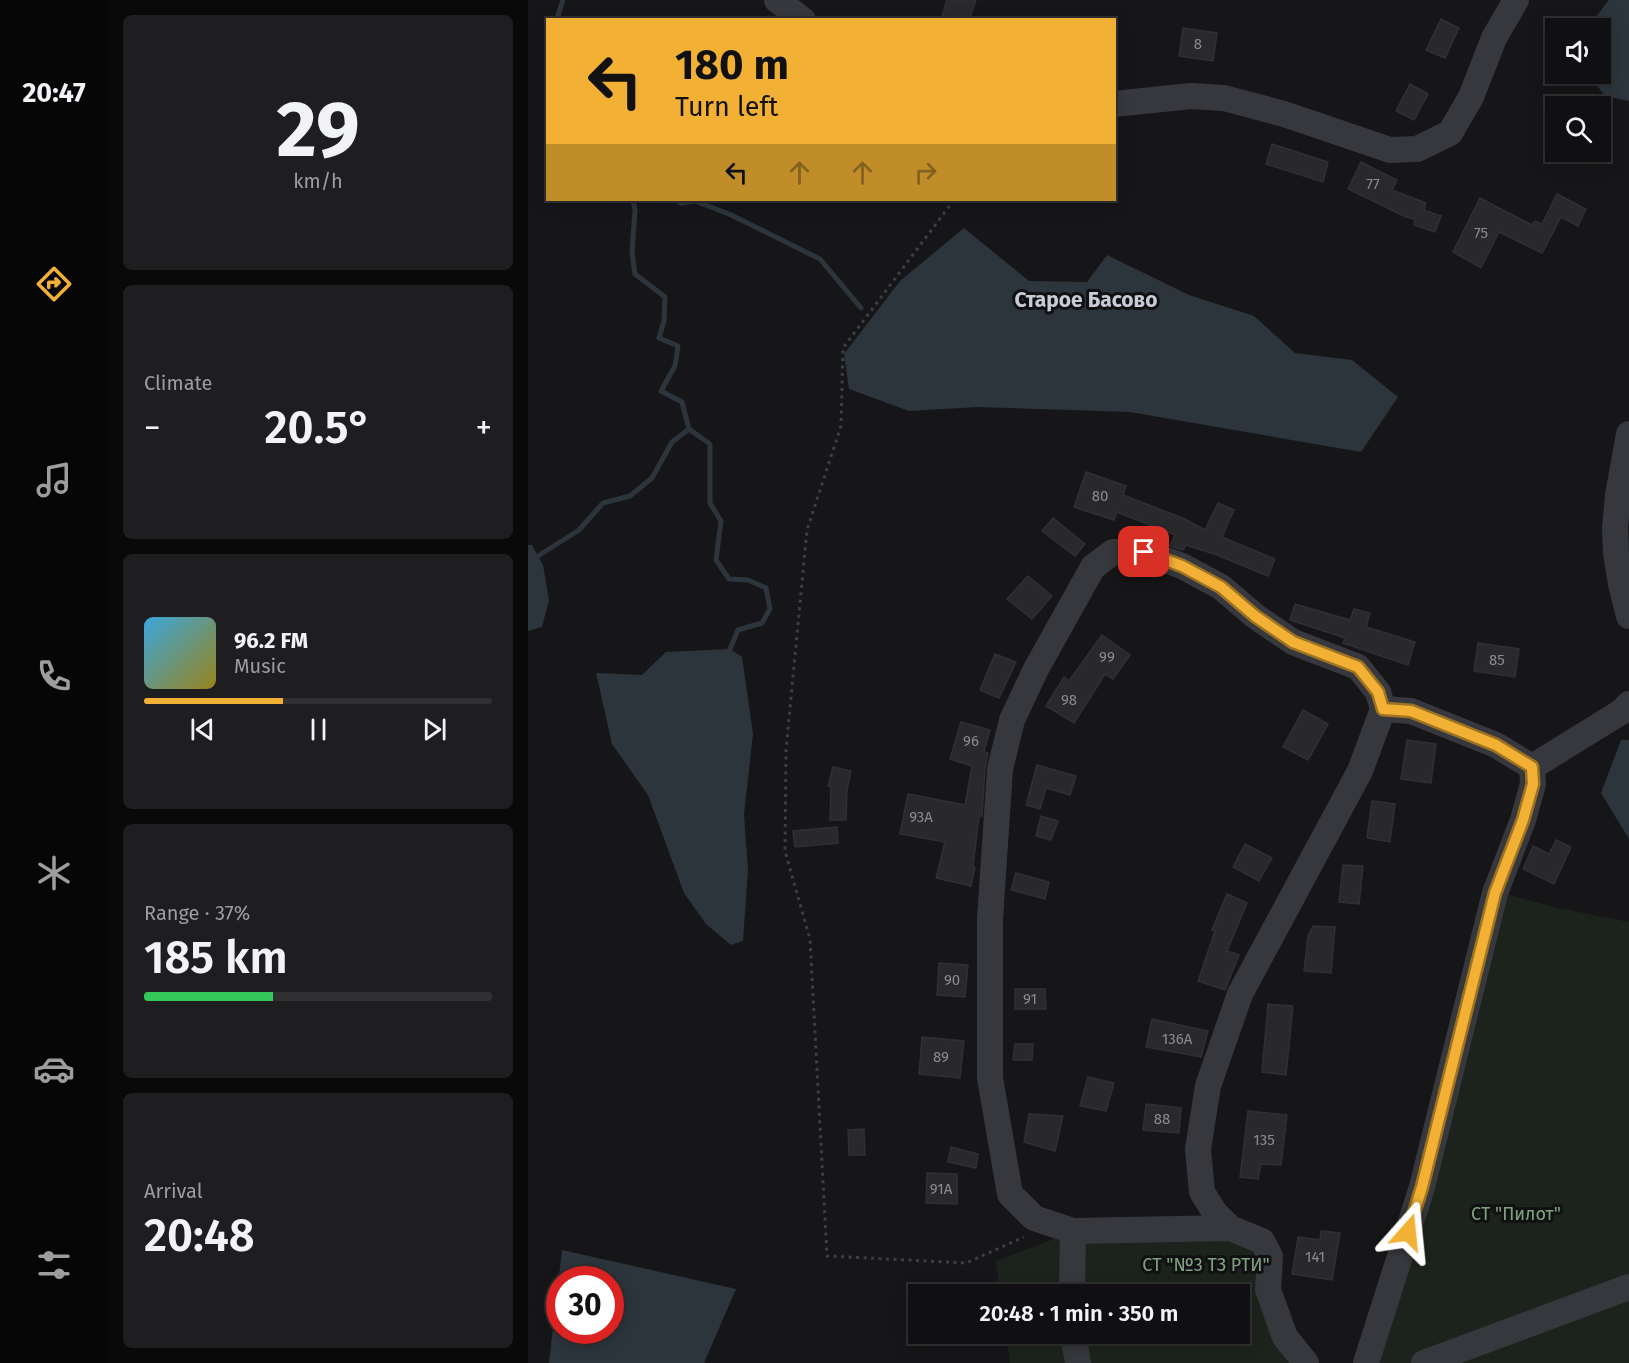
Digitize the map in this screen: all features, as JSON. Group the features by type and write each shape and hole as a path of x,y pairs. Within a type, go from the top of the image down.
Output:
{"street":[{"path":"777,0 800,18"},
{"path":"1116,104 1191,96 1224,98 1284,114 1390,150 1417,149 1450,132 1471,97 1494,38 1516,0"},
{"path":"1629,434 1618,495 1615,528 1618,563 1629,616"},
{"path":"1230,1228 1215,1213 1202,1192 1198,1149 1208,1086 1240,994 1360,771 1383,709 1378,692 1358,667 1293,642 1255,616 1221,587 1182,566 1144,552 1113,552 1093,567 1036,669 1012,720 1000,768 990,919 990,1078 1010,1194 1034,1218 1063,1228 1230,1228 1262,1240 1270,1256 1268,1290 1285,1337 1306,1363"},
{"path":"1532,767 1620,712 1629,704"},
{"path":"1383,709 1411,711 1496,745 1532,767"},
{"path":"1366,1363 1422,1187 1495,893 1523,820 1533,784 1532,767"},
{"path":"1063,1228 1071,1284"},
{"path":"1424,1363 1629,1287"},
{"path":"1075,1344 1078,1363"}],"path":[{"path":"953,201 843,348 841,426 807,530 786,750 785,851 810,939 827,1256 966,1263 1063,1228"}],"green space":[{"name":"СТ \"Пилот\"","path":"1502,893 1558,908 1629,922 1629,1363 1379,1363"},
{"name":"СТ \"№3 ТЗ РТИ\"","path":"1210,1236 1254,1250 1258,1304 1281,1347 1293,1363 1010,1363 1007,1344 1250,1344 1250,1284 999,1284 996,1261 1054,1239"}],"shaded area":[{"path":"1609,0 1629,0 1629,101 1605,96 1596,84 1611,84 1611,18 1595,18"},
{"path":"964,228 1029,281 1087,282 1107,255 1189,295 1254,316 1295,353 1352,360 1398,397 1361,452 1130,412 978,407 909,411 849,389 844,354 900,281"},
{"path":"528,545 532,545 543,565 549,600 542,627 528,631"},
{"path":"730,649 742,657 753,734 744,815 748,870 743,941 731,945 706,924 684,893 648,795 612,744 596,673 642,675 666,652"},
{"path":"1621,740 1629,740 1629,839 1601,793"},
{"path":"562,1250 736,1289 704,1363 549,1363 551,1344 624,1344 624,1266 560,1266"}],"building":[{"path":"947,0 976,0 970,18 942,18"},
{"path":"1441,19 1459,28 1445,58 1426,50"},
{"path":"1183,28 1217,33 1213,61 1179,56"},
{"path":"1410,84 1428,94 1414,120 1396,111"},
{"path":"1272,144 1328,162 1323,182 1266,164"},
{"path":"1361,162 1397,180 1392,190 1426,203 1424,210 1441,216 1435,232 1414,225 1415,219 1406,217 1348,189"},
{"path":"1557,194 1586,209 1578,226 1561,217 1542,253 1499,232 1481,268 1453,252 1480,198 1532,225 1535,221 1542,224"},
{"path":"1086,472 1126,486 1123,495 1185,519 1205,530 1218,503 1234,510 1222,537 1275,559 1268,576 1186,545 1183,550 1173,547 1170,545 1175,535 1117,512 1114,520 1074,507"},
{"path":"1053,518 1085,544 1075,556 1042,531"},
{"path":"1028,576 1052,596 1032,619 1007,599"},
{"path":"1295,604 1350,620 1354,609 1370,613 1366,627 1415,642 1408,665 1343,643 1345,638 1290,620"},
{"path":"1102,635 1130,655 1113,679 1105,674 1074,723 1046,706 1064,677 1069,681"},
{"path":"1478,643 1519,649 1515,677 1474,671"},
{"path":"995,654 1016,662 999,698 980,690"},
{"path":"1303,710 1328,724 1308,760 1283,747"},
{"path":"961,722 990,730 984,752 988,753 982,816 979,816 973,867 975,868 971,886 936,878 945,842 900,834 908,794 965,805 972,766 950,759"},
{"path":"1407,740 1436,744 1431,783 1401,779"},
{"path":"1037,765 1076,776 1070,795 1046,788 1040,809 1026,805"},
{"path":"833,767 851,771 847,790 846,820 830,820 831,787 828,786"},
{"path":"1372,801 1395,804 1390,842 1367,838"},
{"path":"1041,816 1058,821 1051,840 1036,836"},
{"path":"837,827 838,843 795,847 793,831"},
{"path":"1556,840 1571,847 1554,884 1523,869 1533,846 1549,854"},
{"path":"1245,844 1272,858 1259,881 1233,867"},
{"path":"1343,865 1363,866 1359,904 1339,902"},
{"path":"1016,873 1049,882 1045,899 1011,890"},
{"path":"1227,894 1247,903 1227,951 1239,955 1225,990 1198,981 1215,931 1212,930"},
{"path":"1313,926 1335,927 1331,973 1304,971 1308,936"},
{"path":"939,963 968,965 965,997 937,995"},
{"path":"1015,989 1045,989 1046,1009 1015,1009"},
{"path":"1268,1004 1293,1006 1286,1075 1262,1072"},
{"path":"1152,1019 1208,1031 1201,1057 1146,1047"},
{"path":"922,1037 964,1041 960,1078 919,1074"},
{"path":"1015,1044 1033,1044 1032,1060 1013,1060"},
{"path":"1088,1077 1114,1083 1106,1111 1080,1106"},
{"path":"1146,1104 1181,1108 1179,1133 1143,1130"},
{"path":"1248,1111 1287,1115 1281,1165 1261,1164 1258,1179 1240,1177"},
{"path":"1029,1114 1063,1116 1055,1151 1024,1142"},
{"path":"864,1129 865,1155 849,1155 848,1130"},
{"path":"951,1147 978,1154 976,1168 948,1162"},
{"path":"927,1173 957,1174 957,1204 926,1203"},
{"path":"1321,1231 1340,1233 1332,1280 1292,1274 1298,1237 1320,1240"}],"waterway":[{"path":"560,18 558,15 563,0"},
{"path":"633,201 635,210 632,253 635,274 665,297 664,321 659,338 678,346 675,366 661,391 682,402 689,429 710,444 710,503 721,521 716,560 729,579 748,580 766,588 770,609 762,623 738,630 730,649"},
{"path":"678,201 681,203 695,201"},
{"path":"695,201 729,214 820,259 861,308"},
{"path":"538,556 579,530 603,503 630,496 652,478 672,442 689,429"}],"district":[{"name":"Старое Басово","path":"1086,300"}],"route":[{"path":"1144,552 1182,566 1221,587 1255,616 1293,642 1358,667 1378,692 1383,709 1411,711 1496,745 1532,767 1533,784 1523,820 1495,893 1422,1187 1408,1232"}]}
